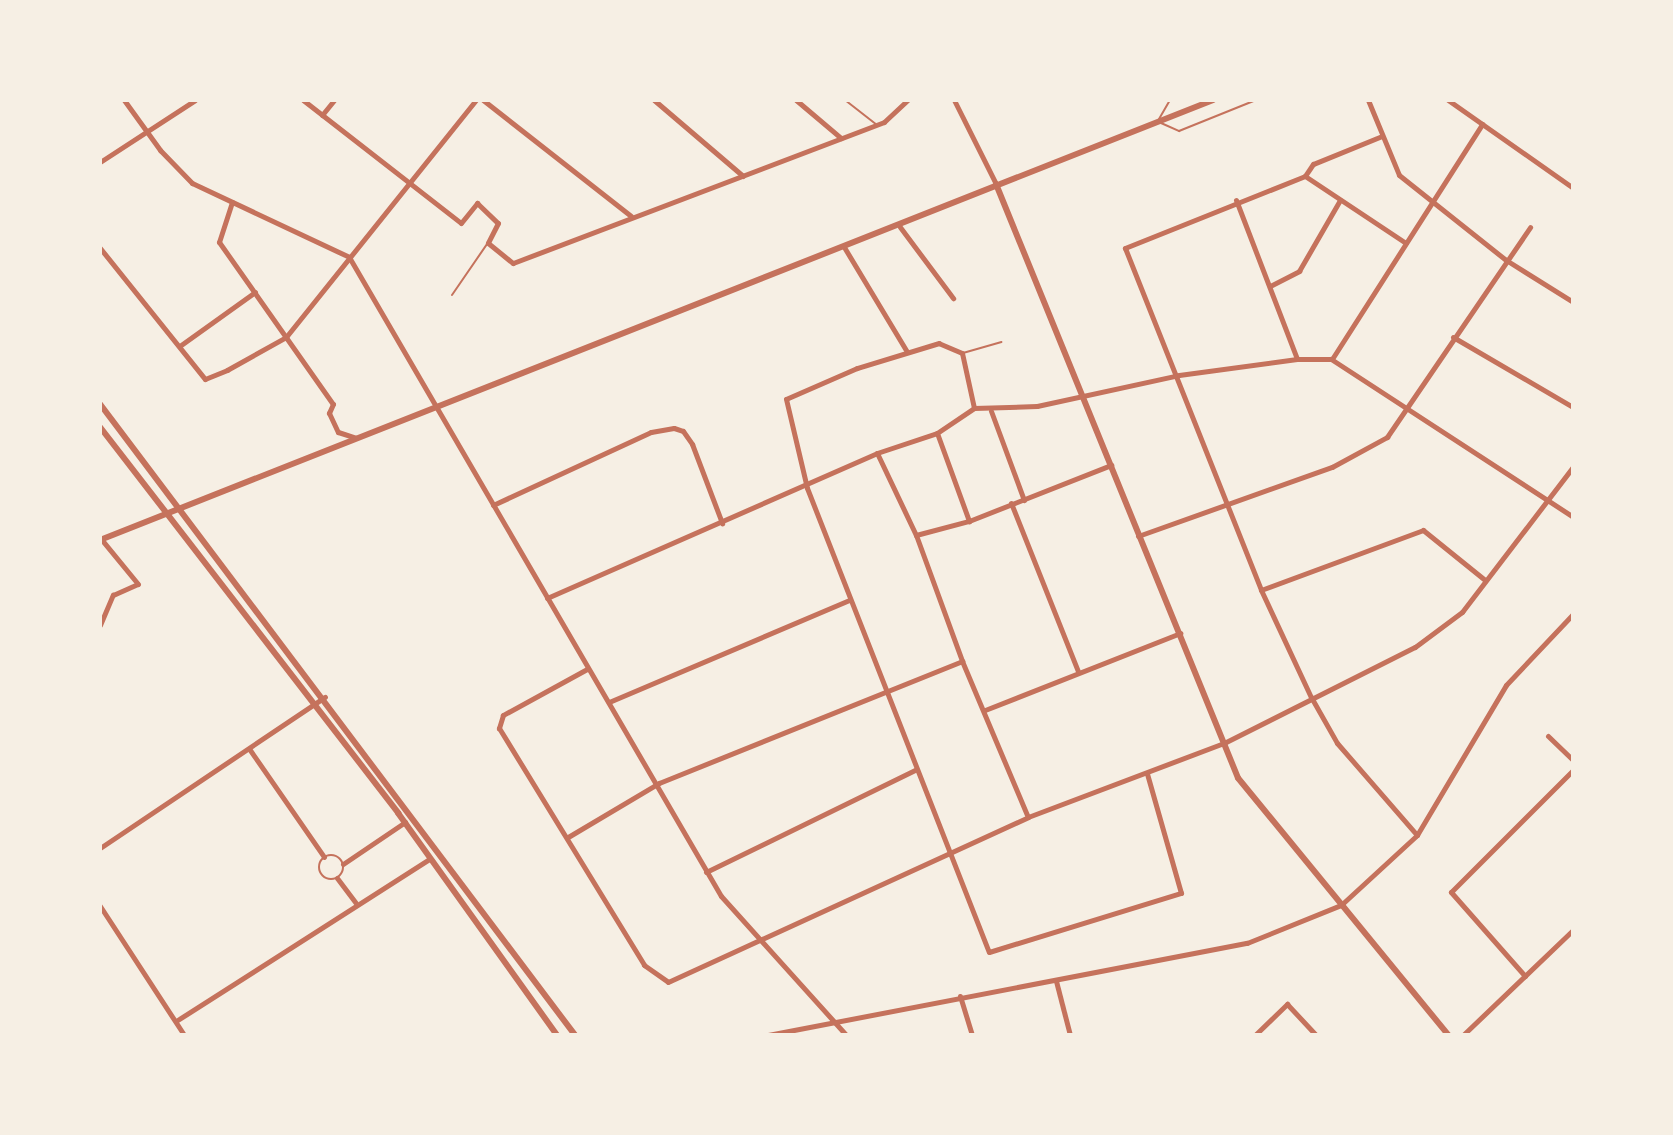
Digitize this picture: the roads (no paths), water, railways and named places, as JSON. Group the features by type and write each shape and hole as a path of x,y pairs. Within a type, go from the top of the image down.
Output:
{"street":[{"path":"124,100 182,174 232,202 349,257 587,669 659,783 706,872 757,940 846,1035"},
{"path":"100,162 195,100"},
{"path":"303,100 461,223 477,203 498,223 488,243 513,263 876,125 892,118 908,100"},
{"path":"322,115 334,100"},
{"path":"100,248 181,345 205,379 286,337 476,100"},
{"path":"483,100 631,216"},
{"path":"654,100 743,176"},
{"path":"796,100 841,138"},
{"path":"954,100 996,184 1111,465 1137,537 1224,743 1259,809 1448,1035"},
{"path":"100,625 113,595 138,584 101,539 163,512 436,410 900,227 996,184 1213,100"},
{"path":"1368,100 1399,175 1506,260 1573,302"},
{"path":"1448,100 1573,188"},
{"path":"1331,359 1482,124"},
{"path":"1382,136 1313,164 1305,176 1236,200 1125,248 1179,375 1261,590 1311,697 1337,743 1417,835"},
{"path":"1305,176 1406,243"},
{"path":"1236,200 1297,359"},
{"path":"1270,286 1299,271 1340,200"},
{"path":"232,202 219,242 333,404 329,413 338,432 356,438"},
{"path":"900,227 953,298"},
{"path":"1137,537 1332,467 1387,437 1530,227"},
{"path":"844,247 907,352"},
{"path":"181,345 255,292"},
{"path":"1453,337 1573,407"},
{"path":"974,408 962,353 939,343 907,352 786,399 807,488 883,689 989,952 1181,893 1147,774"},
{"path":"547,598 807,488 877,453 937,433 974,408 991,410 1037,406 1179,375 1297,359 1331,359 1406,412 1573,517"},
{"path":"100,404 325,697 575,1035"},
{"path":"991,410 1024,500"},
{"path":"100,427 404,823 557,1035"},
{"path":"493,505 651,432 674,428 683,431 692,444 722,523"},
{"path":"937,433 969,521"},
{"path":"877,453 916,535 962,661 1028,817"},
{"path":"916,535 969,521 1111,465"},
{"path":"587,669 500,721 499,728 644,965 668,982 952,856 1028,817 1224,743 1442,631 1573,467"},
{"path":"1011,503 1078,671"},
{"path":"1261,590 1423,530 1485,580"},
{"path":"609,702 849,600"},
{"path":"768,1035 1247,943 1341,905 1417,835 1506,685 1530,654 1573,614"},
{"path":"985,710 1180,633"},
{"path":"568,837 659,783 883,689 962,661"},
{"path":"100,848 325,697"},
{"path":"1548,736 1573,760"},
{"path":"250,750 324,857"},
{"path":"706,872 915,770"},
{"path":"1525,976 1451,892 1573,770"},
{"path":"343,864 414,816"},
{"path":"176,1021 429,859"},
{"path":"337,878 356,903"},
{"path":"100,906 184,1035"},
{"path":"1463,1035 1573,930"},
{"path":"1056,981 1070,1035"},
{"path":"960,996 972,1035"},
{"path":"1255,1035 1287,1004 1316,1035"}],"lane":[{"path":"845,100 876,125"},
{"path":"1170,100 1158,122 1179,131 1256,100"},
{"path":"452,295 488,243"},
{"path":"962,353 1001,342"},
{"path":"335,855 343,864 337,878 322,876 324,857 335,855"}]}
